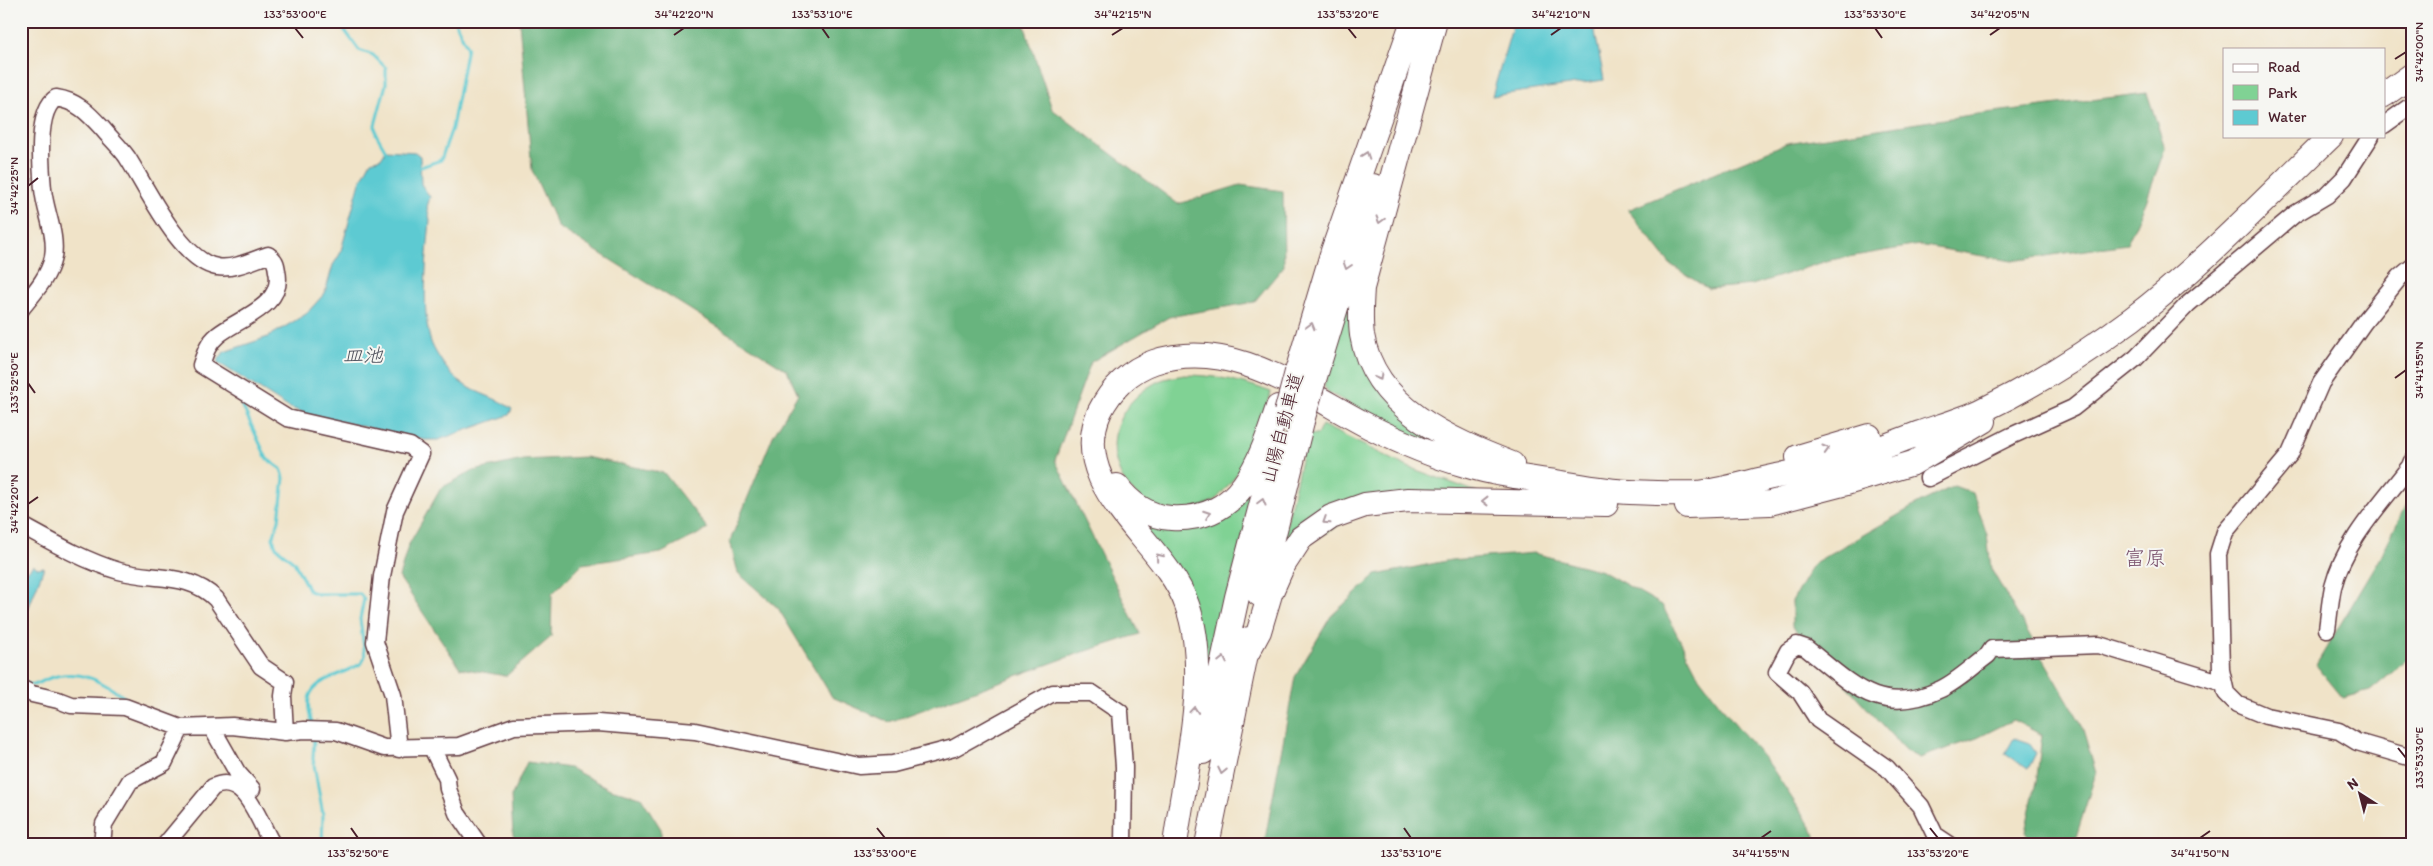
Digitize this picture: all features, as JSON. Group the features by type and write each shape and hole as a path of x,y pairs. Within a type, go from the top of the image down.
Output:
{"highway":[{"name":"山陽自動車道","path":"1305,378 1333,251 1413,21"},
{"name":"山陽自動車道","path":"1185,845 1238,598 1288,413 1305,378 1431,21"},
{"path":"1435,21 1362,288 1362,334 1369,357 1381,381 1396,400 1427,425 1573,493"},
{"path":"2386,94 2412,75"},
{"path":"2386,107 2412,88"},
{"path":"1981,417 2131,320 2198,265 2329,138"},
{"path":"1246,654 1259,631 1270,594 1282,567 1301,538 1331,517 1365,505 1408,500 1627,492 1700,499 1838,463 1981,417 2059,380 2151,316 2202,276 2344,138"},
{"path":"1175,845 1197,685 1196,638 1188,606 1178,583 1163,561 1115,504 1102,482 1095,461 1093,444 1098,417 1113,392 1126,377 1143,366 1167,358 1191,355 1218,357 1251,365 1376,430 1420,449 1474,467 1573,493"},
{"path":"1288,413 1263,451 1254,469 1231,500 1214,511 1199,517 1163,518 1150,513 1124,496 1114,482 1108,467 1106,432 1110,416 1119,400 1132,387 1144,378 1177,368 1219,368 1272,386 1354,431 1412,457 1465,475 1573,493"},
{"name":"山陽自動車道","path":"1207,845 1270,547 1288,413"}],"street":[{"path":"21,309 50,269 53,256 53,239 43,190 42,134 48,103 56,98 68,100 88,113 126,156 155,205 182,244 204,262 216,267 227,267 268,255 275,260 278,276 274,294 266,304 217,335 207,346 200,365 287,418 410,446 421,454 395,511 382,576 375,642 393,695 399,749"},
{"path":"2386,124 2412,105"},
{"path":"1928,478 2011,436 2073,408 2136,358 2188,304 2295,214 2327,195 2344,178 2370,138"},
{"path":"2412,267 2400,277 2364,322 2321,383 2290,454 2225,532 2218,554 2223,683 2226,693 2237,704 2248,710 2340,731 2357,742 2412,758"},
{"path":"2327,630 2333,587 2342,561 2354,538 2412,461"},
{"path":"21,525 117,570 144,578 192,582 207,590 216,599 261,666 285,682 285,727"},
{"path":"1950,845 1935,835 1921,806 1887,768 1818,720 1800,692 1777,672 1788,651 1797,645 1806,648 1858,689 1889,701 1916,698 1942,688 1988,655 1992,648 2099,645 2223,683"},
{"path":"21,688 32,694 71,705 125,707 181,728 232,726 285,727 336,731 354,736 376,746 399,749 458,746 514,726 598,723 694,731 859,766 893,764 954,748 1053,693 1092,694 1120,712 1124,767 1123,845"},
{"path":"102,845 104,824 130,781 164,763 181,728"},
{"path":"212,728 237,772 251,786 260,802 261,821"},
{"path":"432,748 447,779 448,789 457,813 479,845"},
{"path":"165,845 213,787 222,782 234,784 244,793 273,845"}],"green space":[{"path":"519,21 1023,21 1052,109 1178,204 1240,185 1283,191 1284,266 1254,302 1169,317 1091,362 1055,460 1140,634 1071,656 889,722 832,697 778,608 738,573 730,541 773,436 798,394 787,370 558,227 532,170"},
{"path":"2147,93 2165,148 2146,202 2127,244 2012,261 1919,245 1830,260 1752,285 1708,289 1670,264 1628,210 1787,143 1970,115"},
{"path":"1348,295 1364,362 1471,453 1425,443 1329,393 1324,386"},
{"path":"1184,375 1229,379 1271,392 1264,418 1248,455 1219,496 1216,499 1187,510 1160,508 1138,497 1122,478 1115,454 1116,429 1129,404 1155,383"},
{"path":"1322,425 1408,467 1477,492 1389,495 1278,562 1307,434 1317,435"},
{"path":"585,457 664,473 708,529 661,553 582,564 552,594 551,637 506,676 460,668 399,577 408,546 441,488 473,471 523,460"},
{"path":"1954,486 1973,493 1987,535 1991,569 2081,723 2096,773 2076,837 2070,845 2034,845 2025,832 2037,777 2042,735 2013,720 1977,738 1919,758 1906,751 1792,626 1792,601 1814,563 1921,502"},
{"path":"1255,488 1209,670 1203,668 1136,511 1155,522"},
{"path":"2412,493 2412,656 2370,691 2343,698 2316,665 2380,558"},
{"path":"1534,553 1602,571 1662,605 1699,677 1770,765 1813,830 1818,845 1264,845 1295,677 1331,616 1376,575 1451,560"},
{"path":"527,762 570,768 610,789 641,797 661,829 661,845 523,845 513,835 511,797"}],"water":[{"path":"1514,21 1593,21 1604,80 1492,96"},
{"name":"皿池","path":"386,150 415,152 420,156 421,184 430,197 427,207 430,220 425,296 427,326 434,348 446,368 459,381 512,409 509,415 438,440 425,440 310,415 288,407 217,362 224,352 268,337 306,314 325,293 333,265 340,254 360,182 371,161 381,158"},
{"path":"21,561 25,562 23,567 27,572 33,565 38,568 44,567 21,628"},
{"path":"2014,738 2029,743 2036,753 2028,769 2005,754"}],"waterway":[{"path":"338,21 359,50 373,55 386,68 386,84 375,125 376,134 387,153"},
{"path":"418,168 441,160 452,128 467,47 455,21"},
{"path":"244,399 242,405 267,459 281,469 284,478 279,520 273,538 276,547 294,562 309,591 318,594 360,594 364,599 360,619 365,656 362,663 329,678 313,690 309,698 309,710 313,725"},
{"path":"28,684 37,684 47,679 72,674 102,683 129,701"},
{"path":"314,737 313,759 323,815 322,845"}],"district":[{"name":"富原","path":"2145,557"}]}
